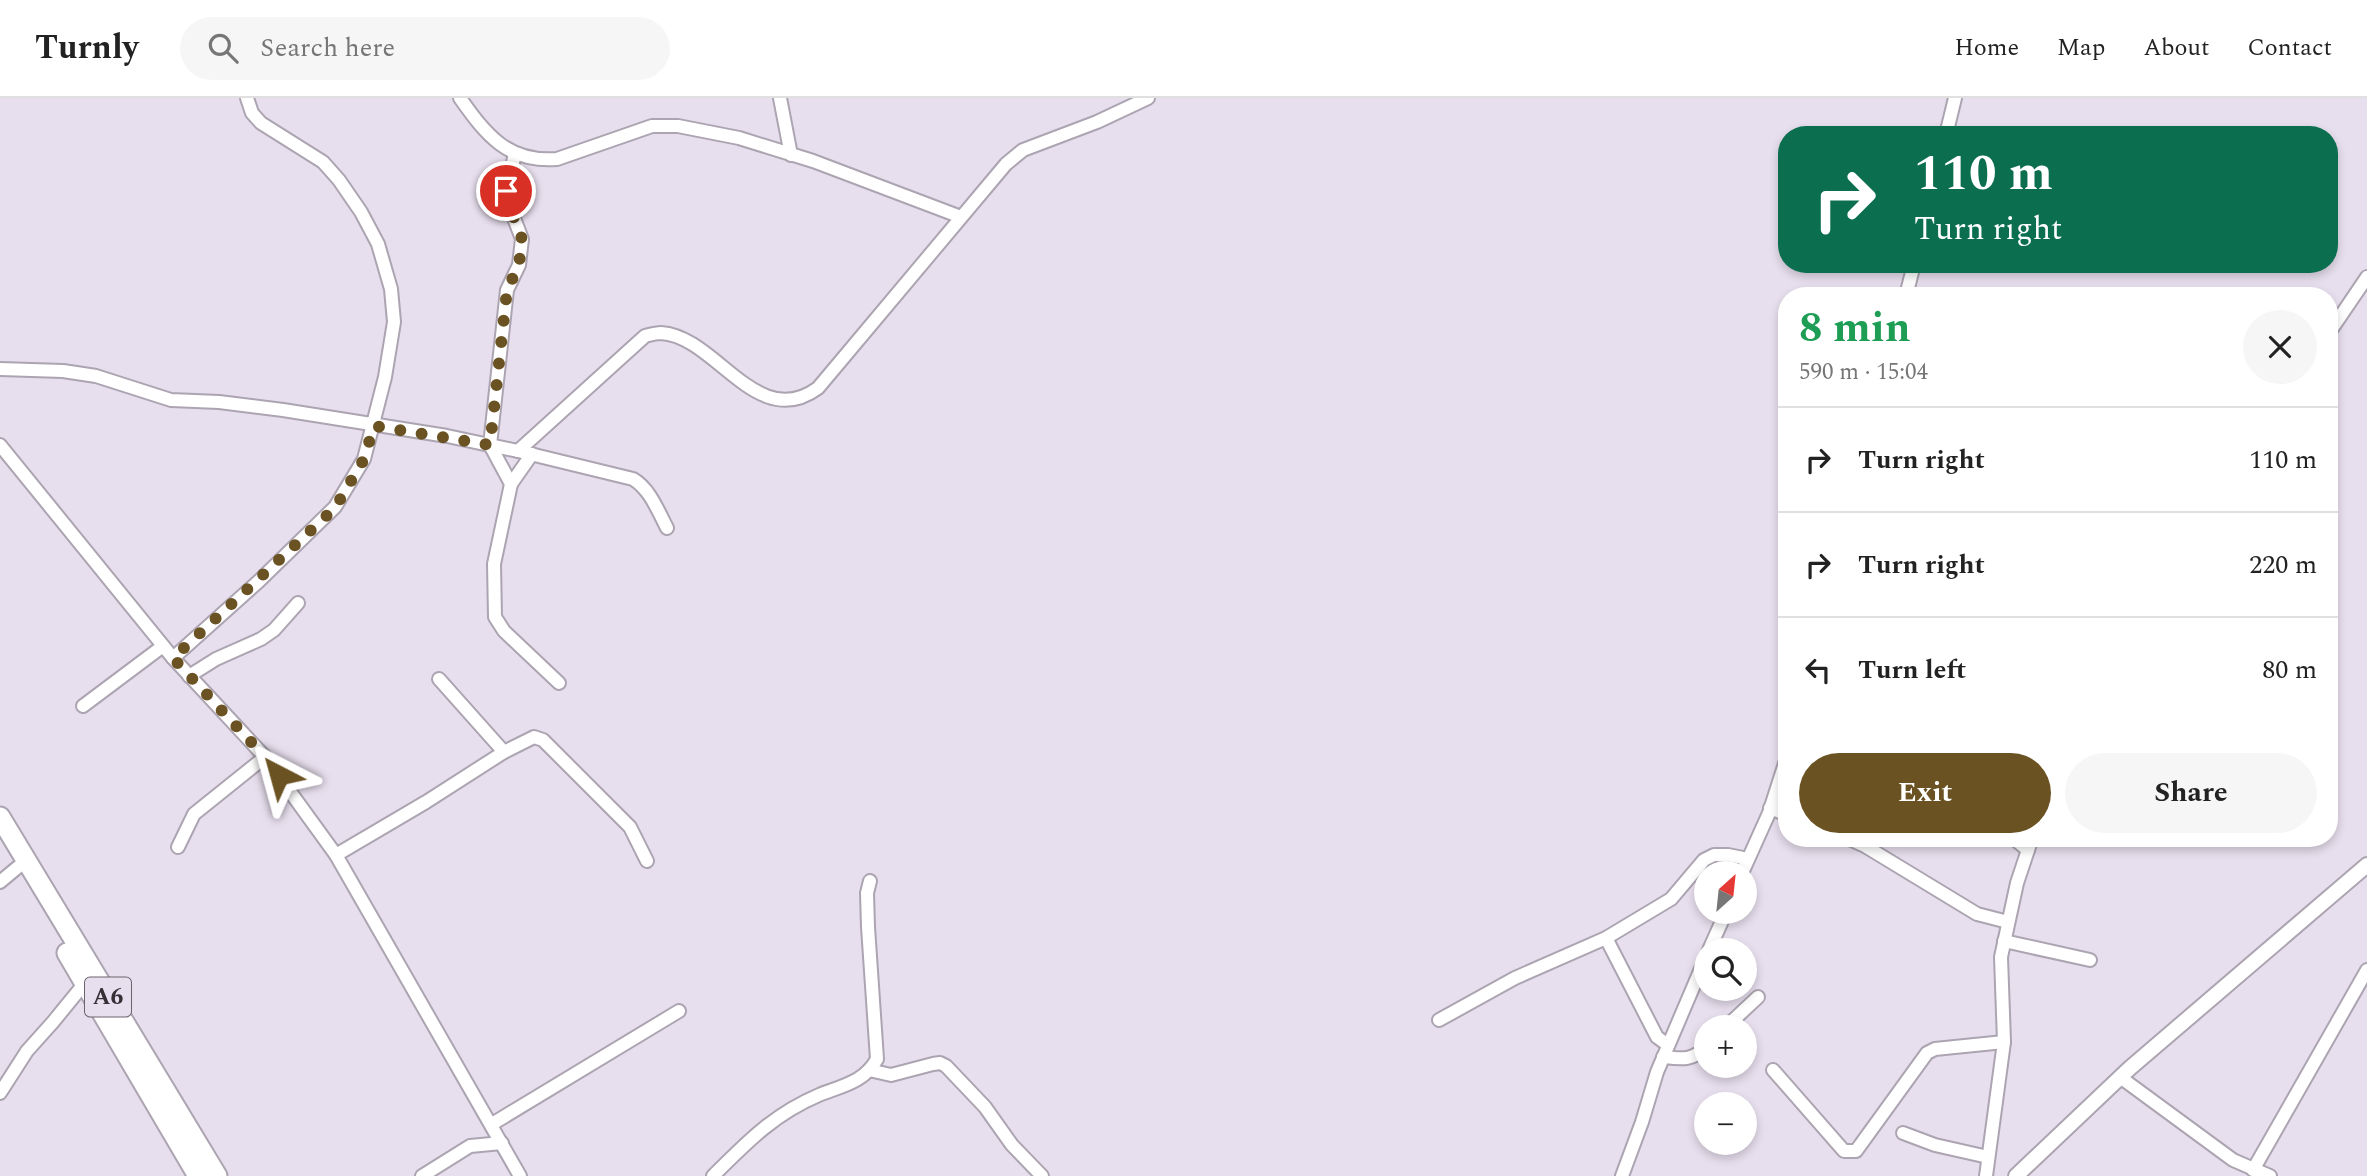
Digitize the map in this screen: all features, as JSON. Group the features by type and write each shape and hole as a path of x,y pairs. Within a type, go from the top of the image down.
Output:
{"highway":[{"name":"A6","path":"0,817 217,1176"},
{"name":"A6","path":"0,837 198,1176"}],"street":[{"path":"173,658 335,508 364,459 374,426 394,322 391,289 378,244 340,180 323,162 261,123 252,113 247,98"},
{"path":"460,98 482,128 515,154 541,160 557,159 652,126 678,126 739,138 834,169 961,217"},
{"path":"780,98 791,155"},
{"path":"518,451 645,336 661,333 689,344 768,399 805,398 818,388 1006,163 1023,150 1097,122 1148,98"},
{"path":"1948,126 1955,98"},
{"path":"511,484 490,445 507,290 519,265 522,239 506,191 515,154"},
{"path":"2338,320 2367,277"},
{"path":"0,369 63,371 96,376 171,400 284,410 532,454 633,479 641,484 648,494 667,528"},
{"path":"0,445 173,658 265,757 337,855 520,1176"},
{"path":"532,454 511,484 494,564 495,617 504,631 559,683"},
{"path":"189,676 216,659 261,639 274,630 298,603"},
{"path":"83,706 163,646"},
{"path":"439,679 504,752"},
{"path":"337,855 504,752 534,737 543,740 630,827 647,861"},
{"path":"178,847 194,814 265,757"},
{"path":"1439,1020 1515,978 1606,938 1671,899 1704,860 1714,855 1748,859 1778,784"},
{"path":"1770,808 1778,811"},
{"path":"1867,847 1977,914 2008,922"},
{"path":"1986,1176 2004,1042 2001,957 2017,883 2029,847"},
{"path":"2016,1176 2120,1077 2367,865"},
{"path":"0,882 18,867"},
{"path":"713,1176 759,1130 780,1114 861,1078 877,1059 868,927 867,893 870,881"},
{"path":"1606,938 1666,1051 1687,1060 1694,1058"},
{"path":"2004,941 2090,960"},
{"path":"2253,1170 2367,970"},
{"path":"0,1093 27,1051 84,984"},
{"path":"1622,1176 1666,1051 1694,985"},
{"path":"1739,1015 1758,997"},
{"path":"492,1124 679,1011"},
{"path":"1773,1070 1844,1151 1850,1152 1856,1151 1927,1053 1935,1049 2004,1042"},
{"path":"869,1070 891,1075 933,1064 946,1066 985,1107 1012,1145 1042,1176"},
{"path":"2120,1077 2233,1160 2270,1176"},
{"path":"1903,1133 1935,1145 1988,1157"},
{"path":"422,1176 470,1146 502,1143"}],"route":[{"path":"279,775 173,658 296,547 335,508 364,459 374,426 490,445 507,290 519,265 522,239 506,191"}]}
